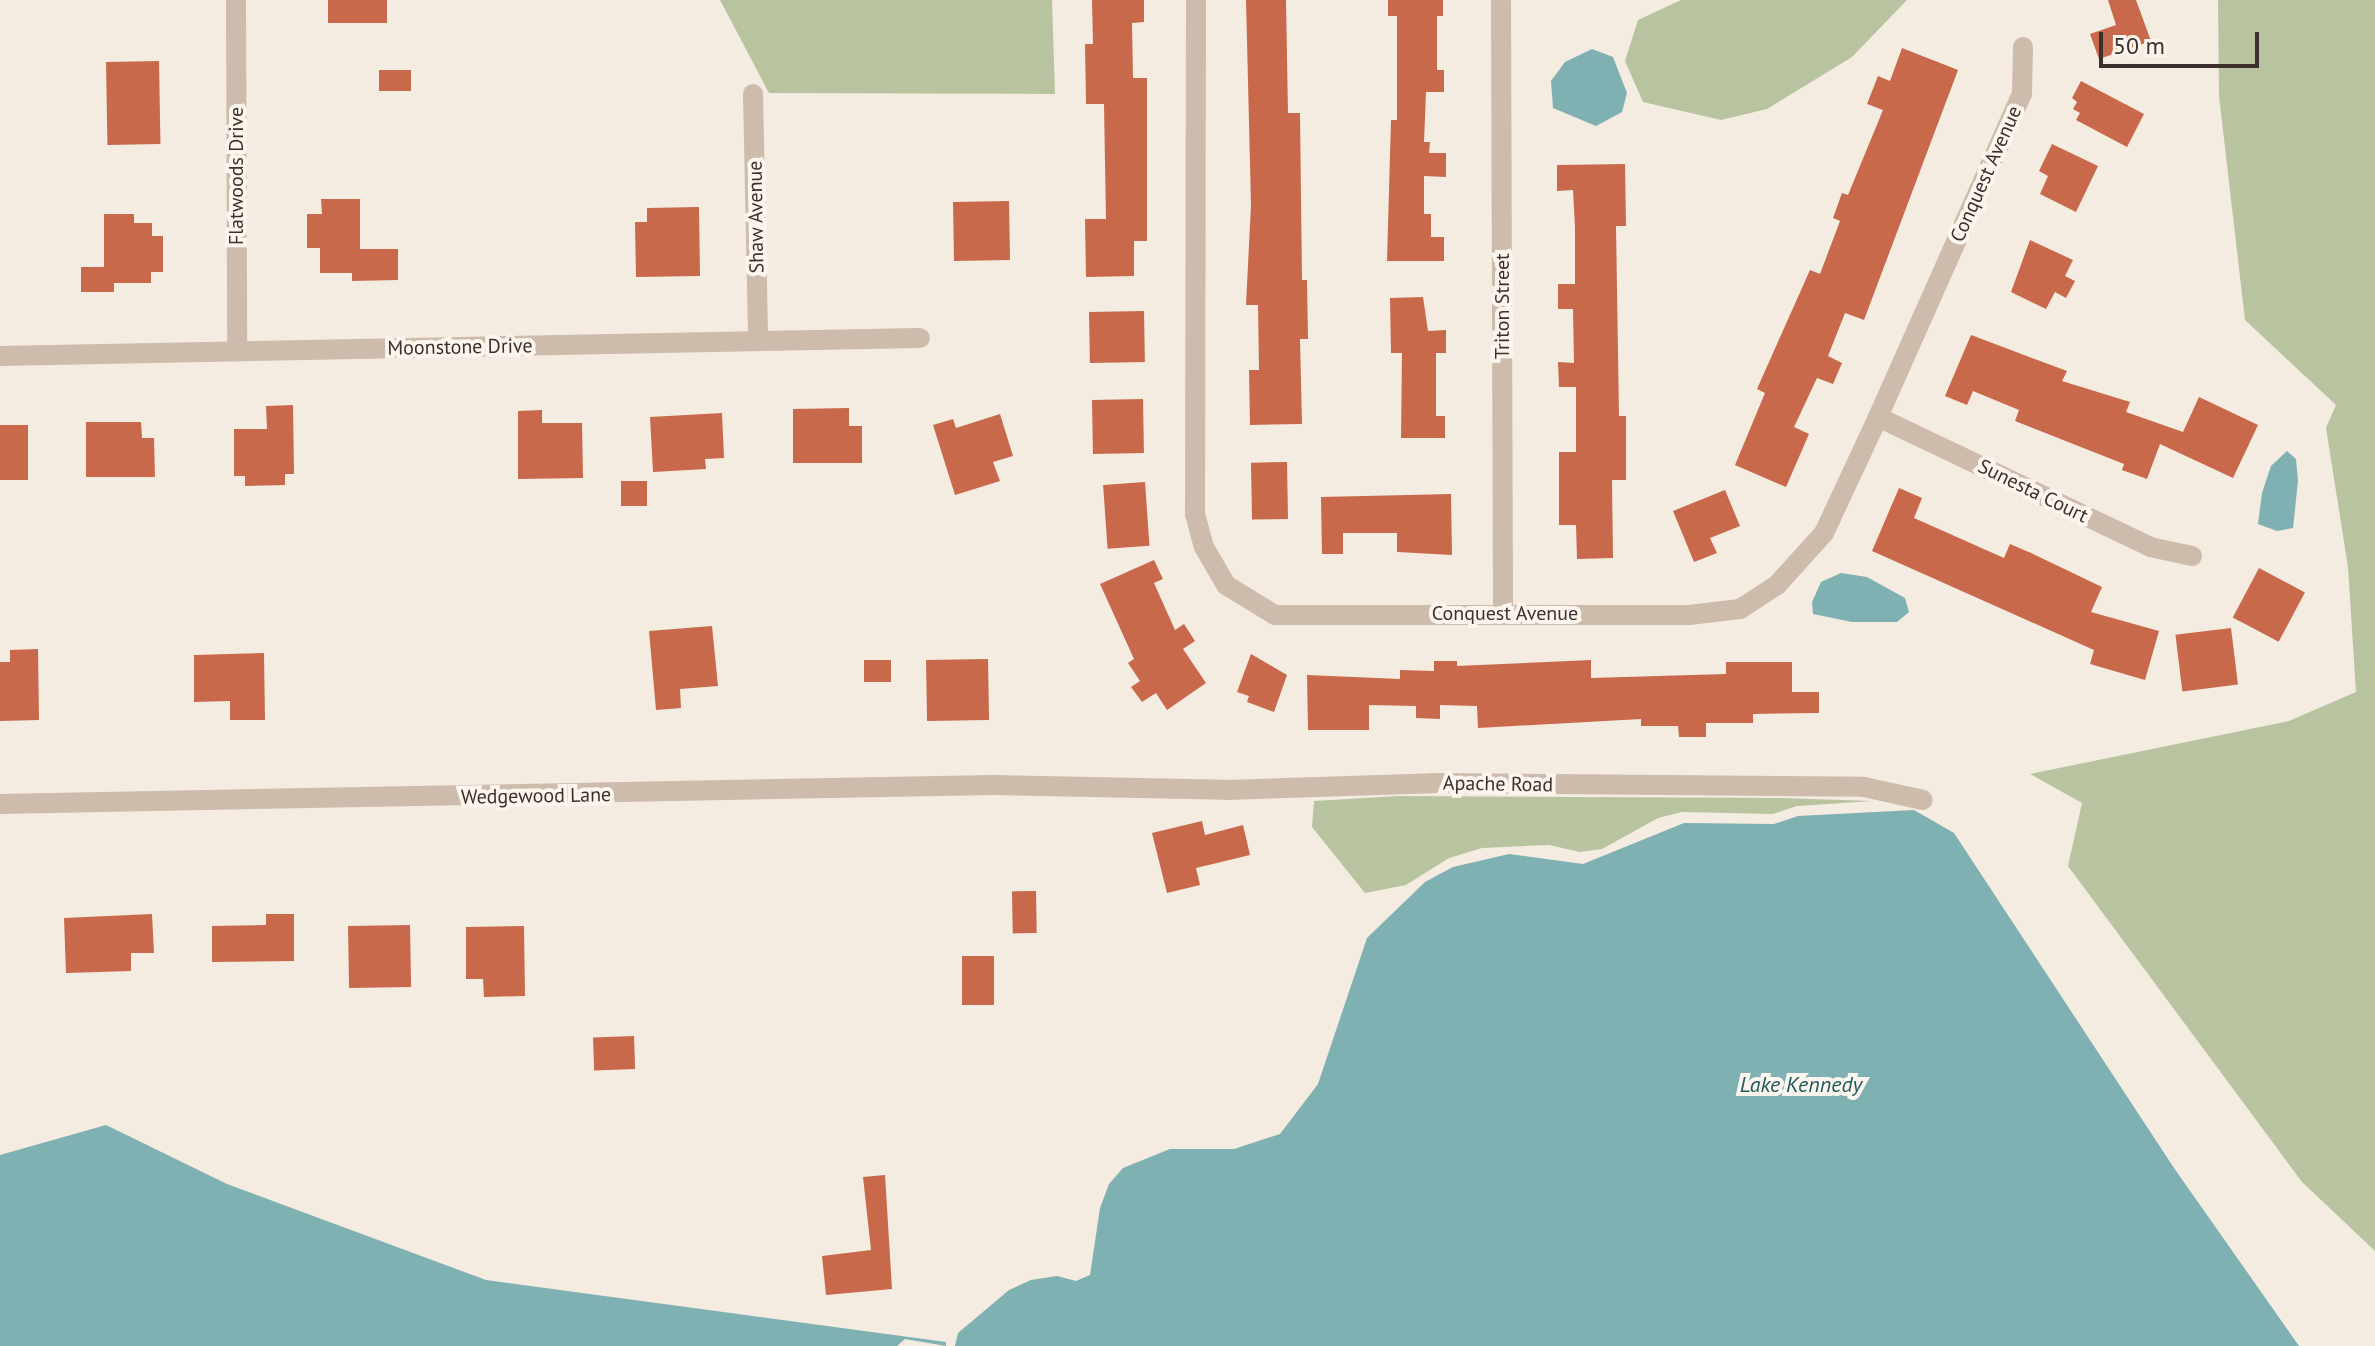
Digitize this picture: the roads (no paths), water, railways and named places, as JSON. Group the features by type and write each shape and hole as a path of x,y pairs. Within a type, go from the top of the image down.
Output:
{"street":[{"name":"Flatwoods Drive","path":"236,0 237,351"},
{"name":"Conquest Avenue","path":"1196,0 1195,514 1204,547 1226,585 1275,615 1503,611 1689,615 1740,609 1777,585 1824,533 1878,417 2022,94 2023,47"},
{"name":"Triton Street","path":"1501,0 1503,611"},
{"name":"Shaw Avenue","path":"753,94 758,341"},
{"name":"Moonstone Drive","path":"0,356 920,338"},
{"name":"Sunesta Court","path":"1878,417 2150,547 2192,556"},
{"name":"Apache Road","path":"1071,786 1864,787 1923,800"},
{"name":"Wedgewood Lane","path":"0,804 1071,786"}],"water":[{"path":"1592,49 1613,57 1627,93 1622,112 1596,126 1553,108 1551,81 1565,62"},
{"path":"2287,451 2296,459 2298,481 2293,528 2277,531 2258,524 2262,493 2271,466"},
{"path":"1841,573 1867,577 1905,598 1909,612 1897,622 1852,622 1813,614 1812,602 1821,582"},
{"name":"Lake Kennedy","path":"1914,810 1954,833 2174,1168 2299,1346 955,1346 958,1333 1009,1290 1031,1280 1057,1276 1076,1281 1090,1275 1100,1208 1109,1184 1123,1168 1170,1149 1234,1149 1280,1134 1318,1084 1367,938 1425,882 1453,867 1509,854 1583,864 1684,823 1774,824 1798,816"},
{"path":"106,1125 227,1184 486,1280 946,1342 946,1346 905,1339 897,1346 0,1346 0,1155"}]}
